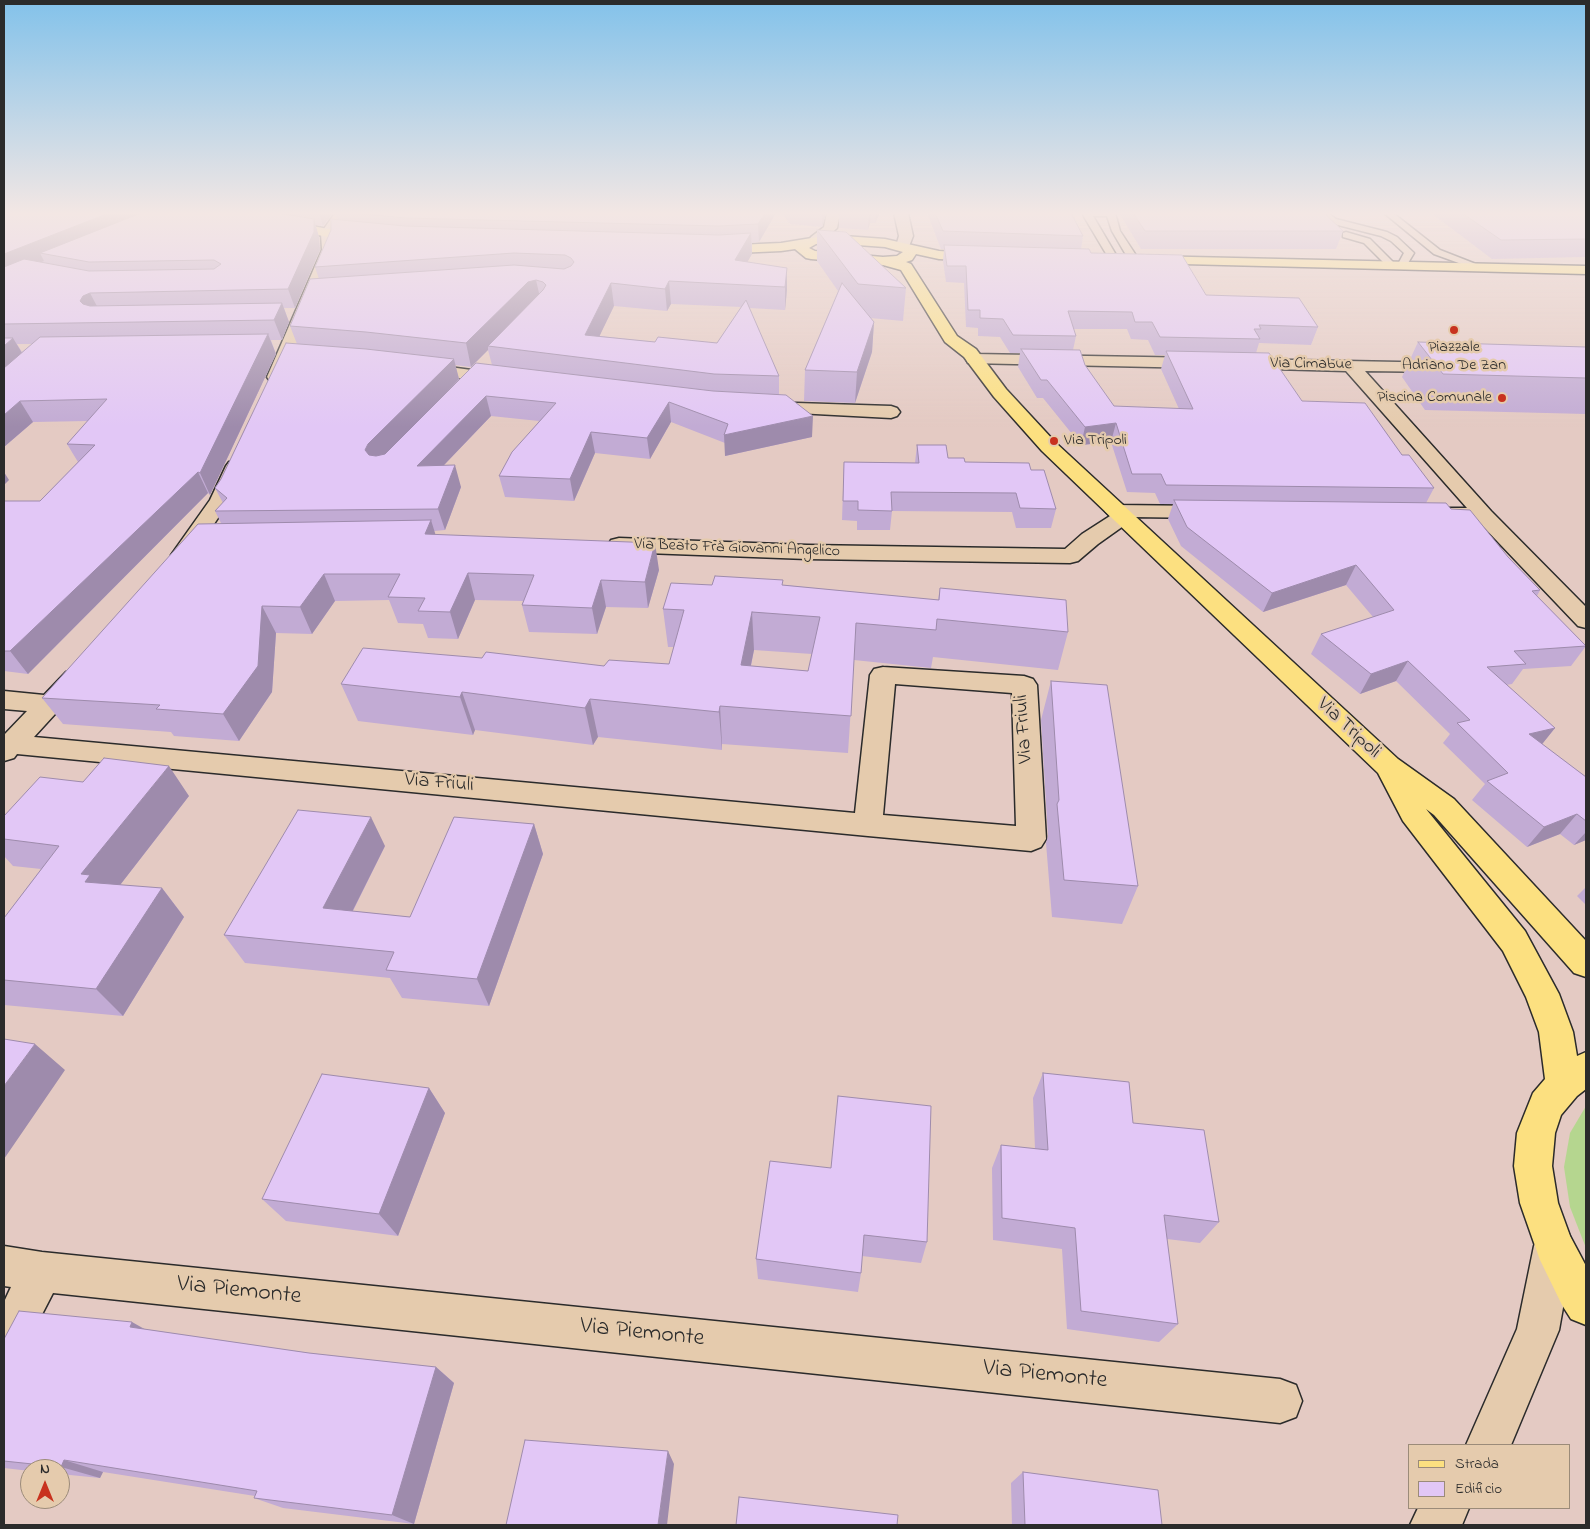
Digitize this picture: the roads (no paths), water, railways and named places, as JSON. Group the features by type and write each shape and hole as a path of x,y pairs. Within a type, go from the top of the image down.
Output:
{"main road":[{"path":"917,284 952,339 972,356"},
{"path":"935,284 967,338 972,356"},
{"name":"Via Tripoli","path":"972,356 1000,393 1049,447 1118,514 1388,766"},
{"path":"1388,766 1444,807 1586,963"},
{"path":"1388,766 1413,813 1514,941 1542,994 1575,1076 1546,1105 1536,1133 1533,1166 1539,1204 1554,1246 1586,1304"}],"street":[{"path":"268,395 286,352 292,316 318,295 321,284"},
{"name":"Via Cimabue","path":"972,356 1460,367"},
{"path":"463,389 489,362"},
{"path":"401,366 514,380"},
{"path":"1351,366 1484,515 1586,621"},
{"path":"744,406 891,412"},
{"path":"174,567 220,500 242,452"},
{"path":"1118,514 1230,512"},
{"name":"Via Beato Frà Giovanni Angelico","path":"599,544 808,552 1070,556 1118,514"},
{"path":"1416,514 1484,515"},
{"path":"190,542 219,542"},
{"path":"7,748 88,663"},
{"name":"Via Friuli","path":"7,748 868,825 1031,839 1024,685 883,675 868,825"},
{"path":"4,700 49,704"},
{"path":"1488,1444 1538,1330 1554,1246"},
{"path":"4,1344 23,1269"},
{"name":"Via Piemonte","path":"23,1269 1280,1401"},
{"path":"1434,1525 1445,1509"}],"place":[{"name":"Piazzale Adriano De Zan","path":"1454,330"},
{"name":"Piscina Comunale","path":"1502,398"},
{"name":"Via Tripoli","path":"1054,441"}]}
